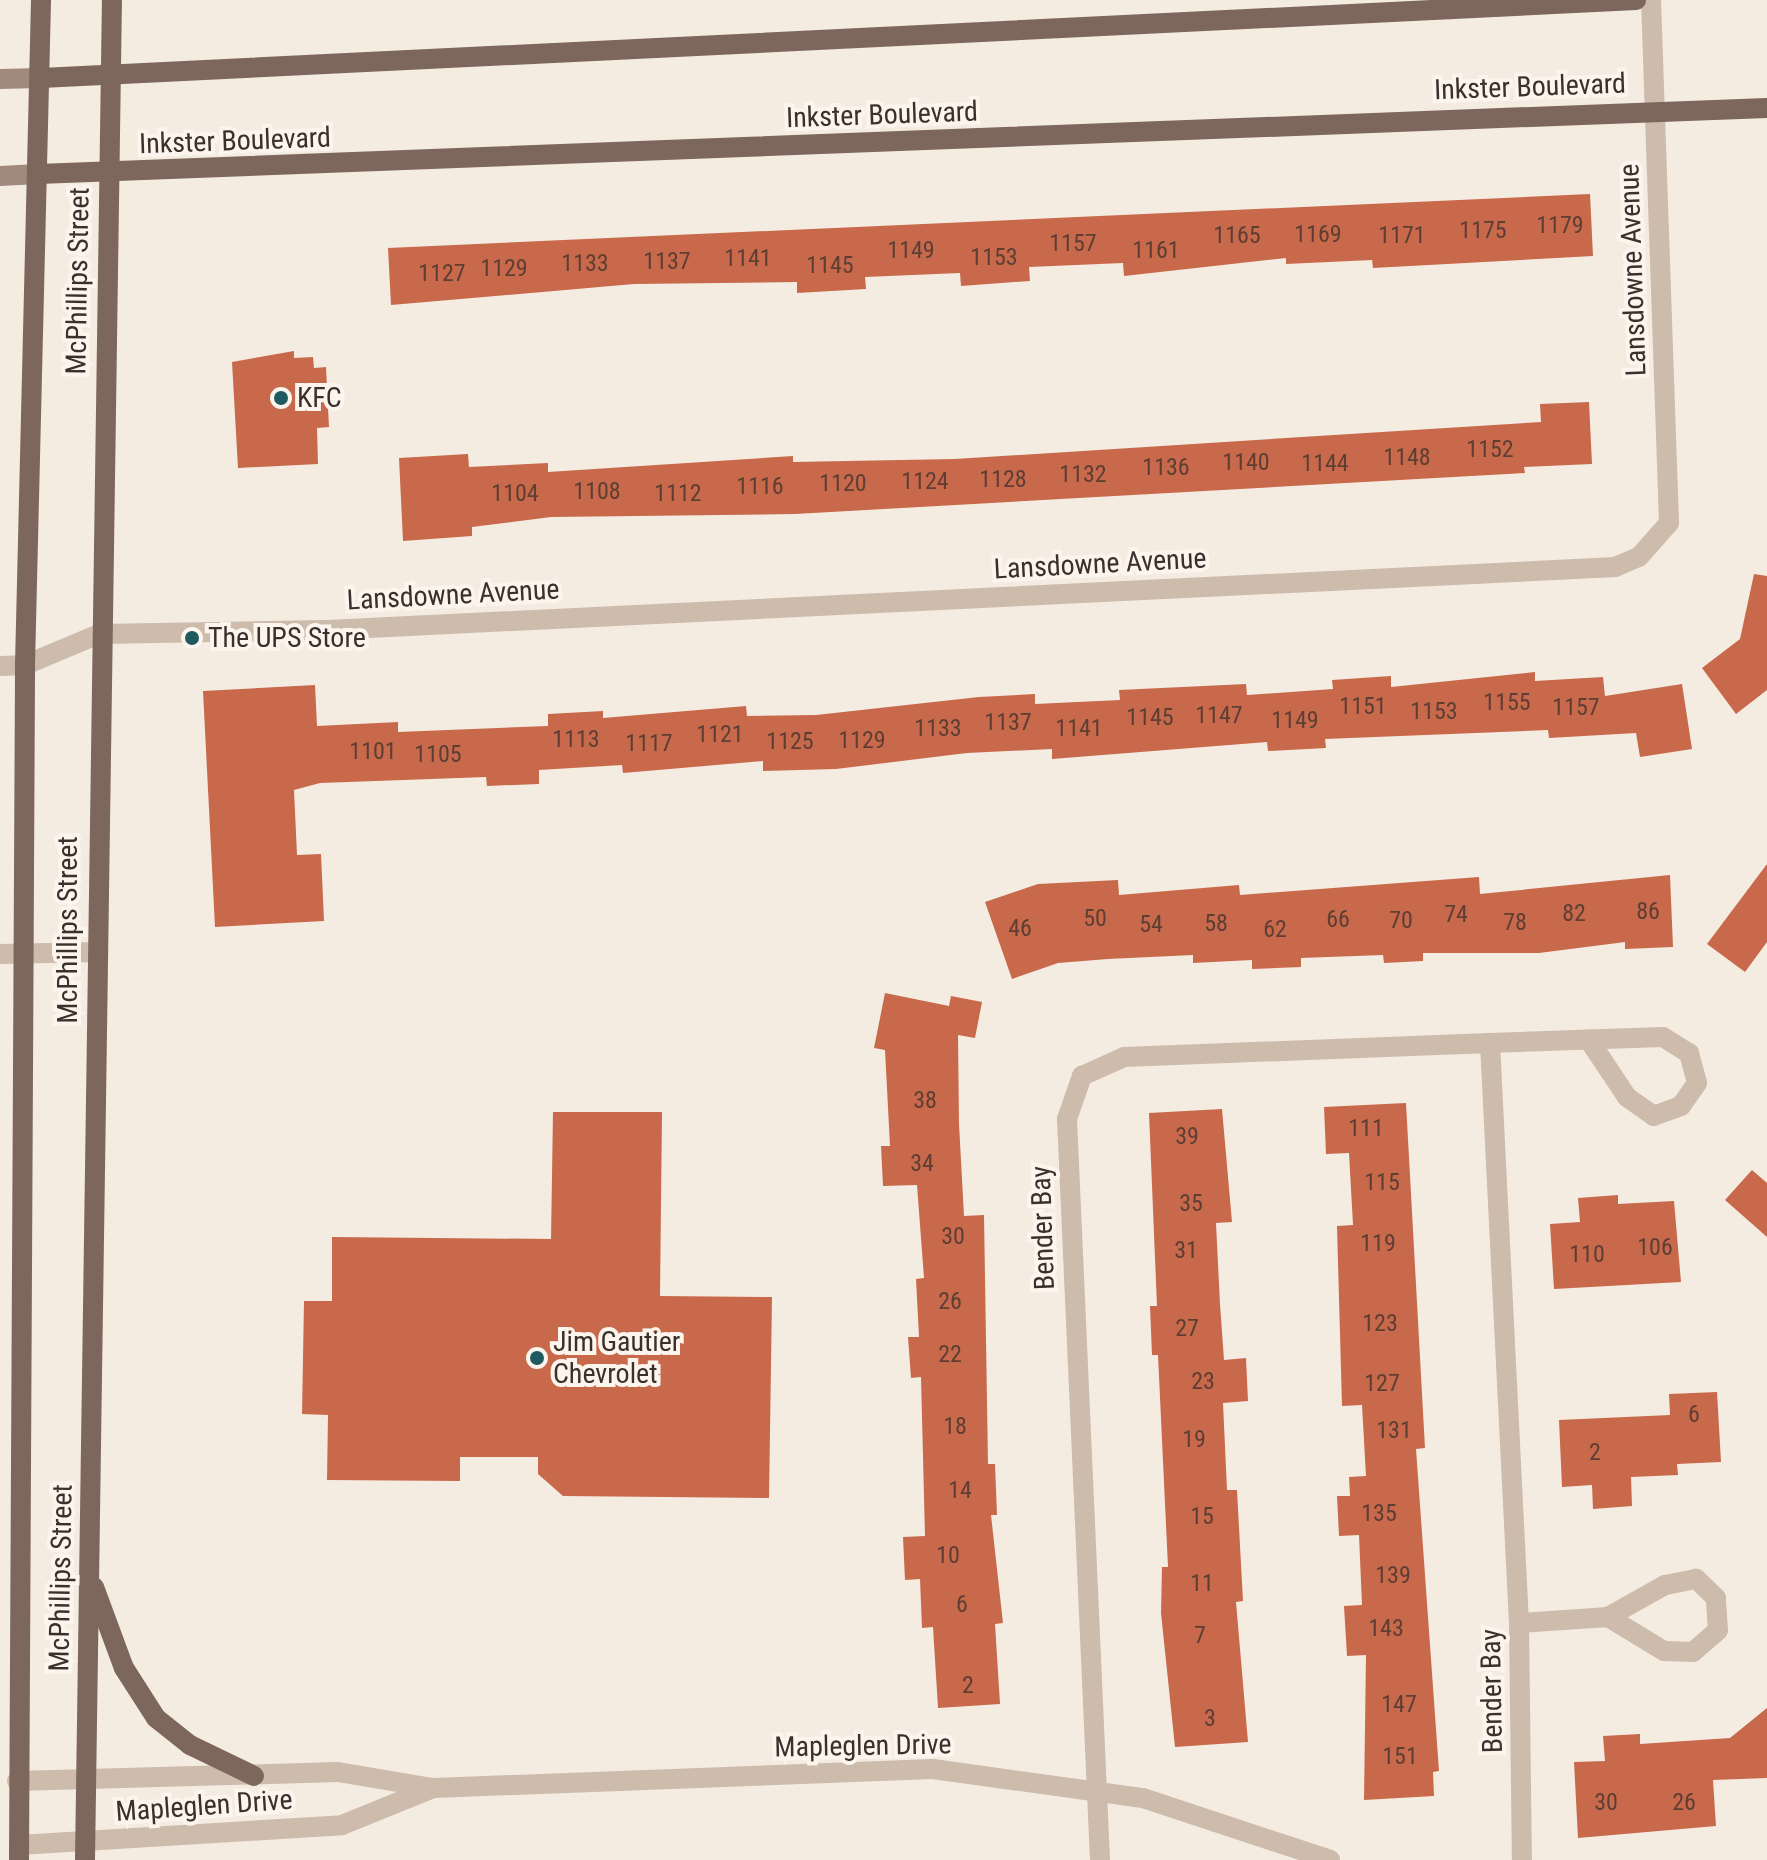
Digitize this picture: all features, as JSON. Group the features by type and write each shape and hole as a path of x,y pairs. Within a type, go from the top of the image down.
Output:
{"main road":[{"name":"McPhillips Street","path":"19,1852 25,665 41,0"},
{"name":"McPhillips Street","path":"85,1851 99,634 112,0"},
{"path":"0,79 111,79 1636,0"},
{"name":"Inkster Boulevard","path":"0,176 1767,108"},
{"path":"90,1574 124,1668 156,1718 190,1745 254,1776"}],"street":[{"name":"Lansdowne Avenue","path":"0,666 25,665 99,634 328,630 1615,567 1639,557 1669,523 1651,0"},
{"path":"0,954 96,952"},
{"name":"Bender Bay","path":"1100,1860 1067,1119 1082,1076 1124,1057 1663,1037 1689,1053 1697,1083 1681,1106 1654,1116 1627,1097 1589,1040"},
{"name":"Bender Bay","path":"1490,1043 1519,1623 1522,1860"},
{"path":"1519,1623 1608,1617 1665,1585 1696,1579 1716,1598 1718,1630 1693,1652 1664,1651 1608,1617"},
{"name":"Mapleglen Drive","path":"17,1781 338,1772 433,1788 933,1769 1143,1798 1330,1860"},
{"name":"Mapleglen Drive","path":"19,1852 85,1851 342,1825 433,1788"}],"building":[{"path":"1590,194 1593,256 1373,268 1372,260 1286,264 1286,258 1124,276 1123,263 1029,267 1030,281 961,286 960,273 865,277 866,289 797,293 797,282 634,284 391,305 388,248"},
{"name":"KFC","path":"294,351 294,358 313,357 314,368 326,367 329,427 317,428 318,464 238,468 232,362"},
{"path":"1589,402 1592,464 1524,467 1525,473 795,514 551,517 472,527 472,536 403,541 399,458 468,454 469,467 548,463 548,472 793,456 793,462 955,459 1541,422 1540,404"},
{"path":"1754,574 1767,576 1767,690 1736,714 1702,668 1740,639"},
{"path":"1535,672 1535,681 1603,677 1605,696 1682,684 1692,749 1640,757 1636,733 1549,738 1548,730 1325,739 1326,748 1268,751 1267,742 1052,759 1052,749 967,753 836,769 763,771 763,761 623,773 622,765 539,770 539,784 487,786 486,777 320,783 294,790 297,855 321,854 324,921 215,927 203,691 315,685 317,726 398,722 398,732 548,726 548,714 603,711 603,718 746,706 747,716 816,715 979,697 1035,694 1035,704 1120,700 1119,690 1246,684 1247,695 1333,689 1332,680 1391,676 1391,687"},
{"path":"1767,864 1767,942 1745,972 1707,944"},
{"path":"1670,875 1673,947 1625,949 1625,942 1539,953 1423,953 1423,961 1384,963 1383,955 1301,958 1301,967 1252,969 1252,960 1193,963 1193,955 1108,959 1058,963 1012,979 985,902 1038,884 1118,880 1119,895 1239,885 1240,895 1479,877 1480,894"},
{"path":"885,993 949,1006 951,996 982,1002 975,1038 958,1035 959,1124 964,1216 984,1215 988,1464 995,1464 997,1515 991,1515 1003,1623 995,1624 1000,1704 938,1708 933,1627 922,1628 920,1579 905,1580 903,1537 925,1536 921,1377 911,1378 908,1337 919,1337 916,1279 924,1278 917,1185 883,1186 881,1146 890,1146 885,1050 874,1048"},
{"path":"1406,1103 1425,1448 1416,1449 1439,1771 1433,1772 1434,1796 1364,1800 1366,1655 1347,1656 1344,1606 1362,1605 1359,1535 1339,1536 1337,1496 1350,1496 1349,1477 1366,1476 1362,1405 1342,1406 1337,1226 1353,1225 1349,1153 1326,1154 1324,1107"},
{"path":"1222,1109 1232,1222 1216,1223 1224,1360 1246,1358 1248,1401 1223,1403 1227,1490 1237,1490 1243,1601 1236,1602 1248,1742 1175,1747 1161,1613 1162,1567 1168,1567 1158,1355 1152,1355 1150,1306 1157,1306 1149,1113"},
{"name":"Jim Gautier Chevrolet","path":"553,1112 662,1112 660,1296 772,1297 769,1498 563,1496 538,1474 538,1457 460,1457 460,1481 327,1480 328,1415 302,1414 304,1301 332,1301 332,1237 551,1239"},
{"path":"1752,1170 1767,1183 1767,1237 1725,1200"},
{"path":"1618,1195 1618,1204 1674,1201 1681,1282 1554,1289 1550,1224 1580,1222 1578,1198"},
{"path":"1717,1392 1721,1462 1677,1464 1678,1475 1631,1477 1632,1506 1593,1509 1592,1485 1562,1487 1559,1420 1670,1415 1669,1394"},
{"path":"1767,1708 1767,1778 1713,1780 1716,1826 1578,1838 1574,1762 1605,1761 1603,1736 1640,1734 1640,1744 1730,1738"}],"place":[{"name":"KFC","path":"281,398"},
{"name":"The UPS Store","path":"192,638"},
{"name":"Jim Gautier Chevrolet","path":"537,1358"}]}
